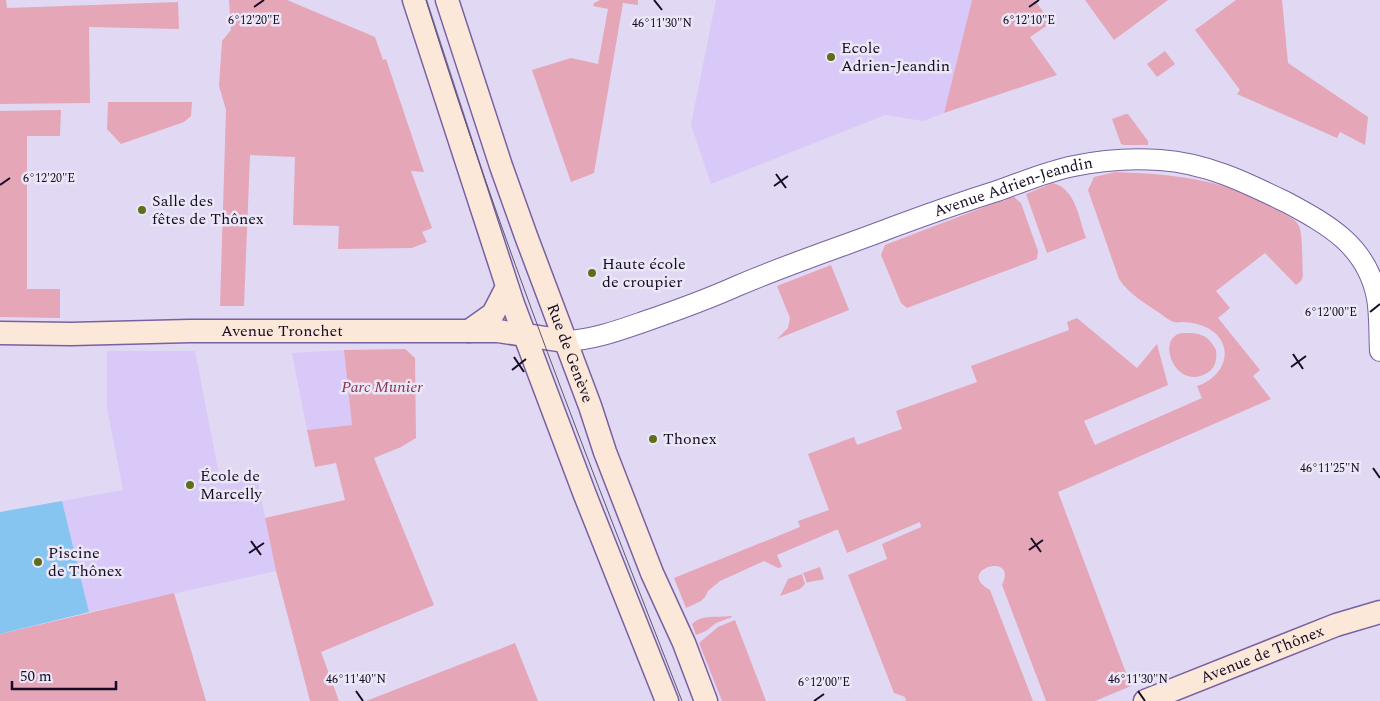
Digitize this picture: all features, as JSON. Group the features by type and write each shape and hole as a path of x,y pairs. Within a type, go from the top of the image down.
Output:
{"main road":[{"path":"414,0 491,232 507,287 585,495 667,701"},
{"name":"Rue de Genève","path":"447,0 501,166 590,406 605,452 652,573 681,636 706,701"},
{"path":"469,331 493,314 507,287"},
{"name":"Avenue Tronchet","path":"0,333 71,334 190,330 469,331 509,332 565,341"},
{"name":"Avenue de Thônex","path":"1145,701 1336,625 1380,612"}],"street":[{"name":"Avenue Adrien-Jeandin","path":"565,341 594,337 664,315 958,203 1050,172 1101,161 1160,160 1187,163 1219,171 1300,210 1337,233 1358,254 1372,276 1378,300 1380,350"}],"shaded area":[{"name":"Ecole Adrien-Jeandin","path":"716,0 972,0 944,113 923,121 885,115 711,184 691,125"},
{"path":"344,350 352,425 307,430 292,353"},
{"name":"École de Marcelly","path":"107,351 195,351 220,480 256,473 276,571 89,612 62,501 123,490 107,408"}],"green space":[{"path":"0,0 6,0 7,8 178,2 179,29 89,27 90,103 0,104"},
{"path":"229,0 287,0 375,37 383,60 386,59 424,172 411,171 432,228 422,232 427,242 412,248 338,249 339,226 293,225 295,157 250,155 244,306 220,306 226,110 219,86 222,41 231,30"},
{"path":"600,0 638,0 638,5 623,3 594,173 571,182 532,70 571,58 598,64 608,9 593,6 594,3"},
{"path":"972,0 1035,0 1051,23 1030,37 1057,75 944,113"},
{"path":"1085,0 1168,0 1114,40"},
{"path":"1236,0 1282,0 1288,63 1368,117 1365,145 1340,132 1337,138 1237,94 1240,90 1195,30"},
{"path":"1165,51 1175,64 1157,77 1147,64"},
{"path":"108,102 192,102 191,116 184,122 121,144 107,129"},
{"path":"61,110 60,136 27,136 27,289 60,289 60,318 0,317 0,111"},
{"path":"1128,114 1148,141 1148,145 1121,144 1112,119"},
{"path":"1115,172 1158,174 1199,180 1239,191 1278,210 1297,223 1302,243 1303,276 1296,285 1265,253 1216,291 1230,308 1218,318 1260,370 1253,376 1271,399 1058,492 1131,686 1095,701 1046,701 1002,585 1005,574 1002,568 996,566 982,570 979,576 981,583 990,590 1033,701 906,701 905,697 894,693 848,575 887,559 882,544 921,527 920,522 847,553 838,530 836,530 777,555 782,567 778,568 764,561 720,581 708,591 701,601 686,608 674,578 800,527 798,521 829,510 808,454 854,437 857,445 902,429 896,411 977,382 971,366 1069,330 1067,322 1077,318 1137,368 1157,344 1168,385 1084,421 1095,445 1202,398 1197,386 1215,376 1220,368 1224,360 1225,351 1222,343 1217,335 1199,324 1169,320 1133,294 1119,279 1088,190 1094,177"},
{"path":"1053,183 1061,186 1072,198 1086,238 1047,253 1026,194"},
{"path":"1013,196 1021,203 1038,251 1037,259 907,308 901,303 881,255 885,245"},
{"path":"831,265 849,310 777,339 788,328 790,318 777,286"},
{"path":"1177,334 1196,334 1207,338 1216,350 1215,363 1212,369 1197,377 1188,376 1180,372 1171,357 1169,349 1171,342"},
{"name":"Parc Munier","path":"405,349 415,358 416,438 401,447 374,458 434,605 321,652 339,701 310,701 276,571 265,518 345,500 336,463 315,467 307,430 352,425 344,350"},
{"path":"820,567 824,579 807,583 803,573"},
{"path":"802,574 805,584 800,589 780,596 788,579"},
{"path":"174,593 206,701 0,701 0,634"},
{"path":"731,616 696,635 692,624 696,621 705,618"},
{"path":"735,620 766,701 722,701 699,643 718,627"},
{"path":"515,643 538,701 366,701 500,649"}],"water":[{"name":"Piscine de Thônex","path":"62,501 89,612 0,634 0,512"}],"tram line":[{"path":"426,0 484,178 548,353 682,701"}],"place":[{"name":"Ecole Adrien-Jeandin","path":"831,57"},
{"name":"Salle des fêtes de Thônex","path":"142,210"},
{"name":"Haute école de croupier","path":"592,273"},
{"name":"Thonex","path":"653,439"},
{"name":"École de Marcelly","path":"190,485"},
{"name":"Piscine de Thônex","path":"38,562"}]}
